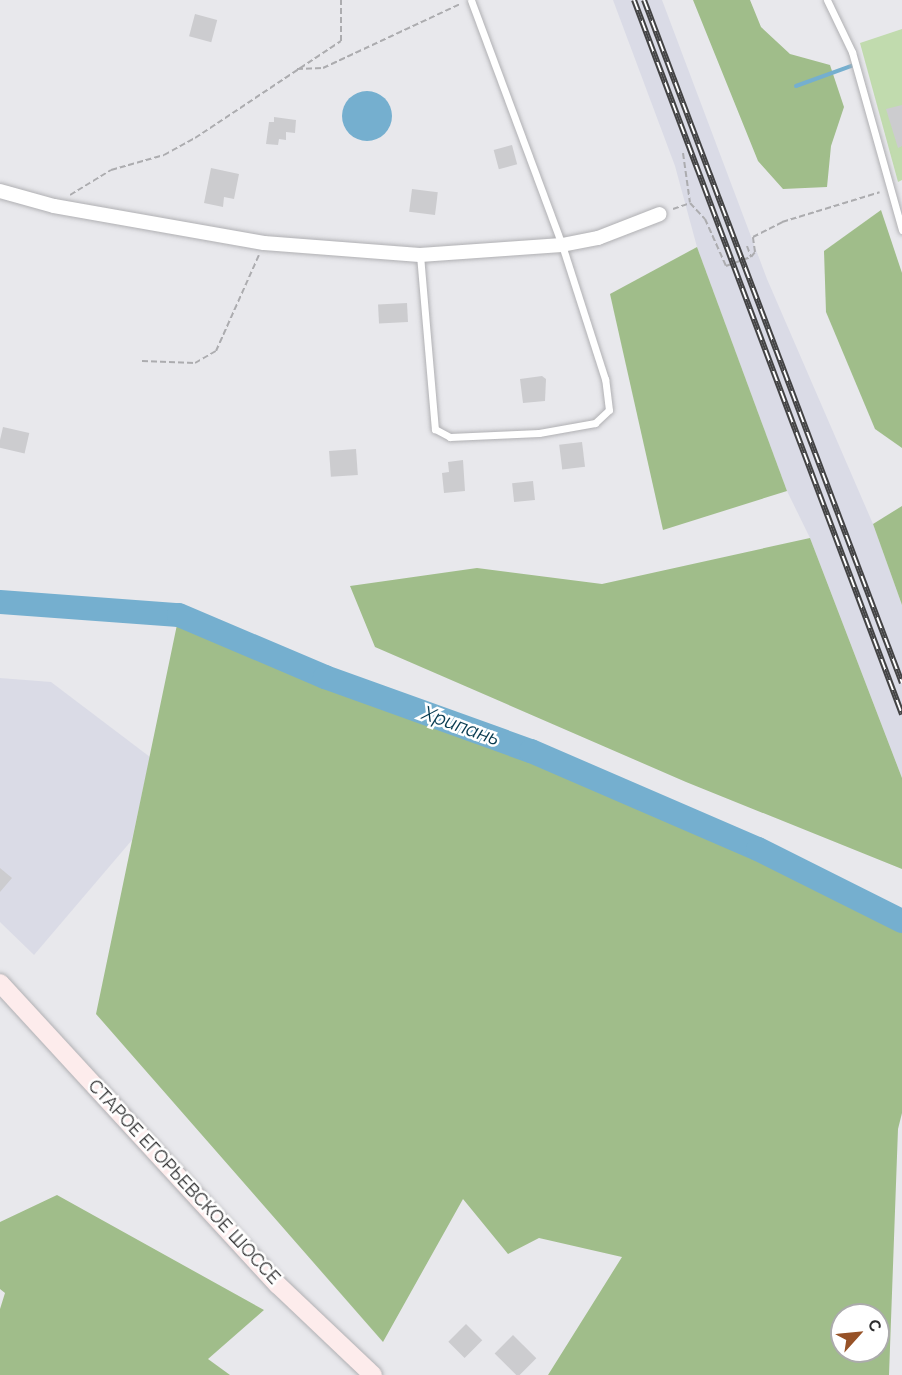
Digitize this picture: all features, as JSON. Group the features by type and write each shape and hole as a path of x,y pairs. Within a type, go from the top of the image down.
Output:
{"main road":[{"name":"СТАРОЕ ЕГОРЬЕВСКОЕ ШОССЕ","path":"0,982 278,1285 373,1375"}],"street":[{"path":"0,191 54,206 264,243 420,255 562,245 598,238 660,214"}],"lane":[{"path":"420,255 435,429 450,437 539,433 595,423 609,410 605,379 562,245 470,0"},
{"path":"828,0 852,52 902,230"},
{"path":"886,178 896,174"}],"path":[{"path":"54,206 111,170 164,155 195,138 341,41 340,0"},
{"path":"297,69 323,68 470,0"},
{"path":"683,153 690,203 705,219 726,266 751,256 755,252 753,237 782,222 874,194"},
{"path":"660,214 690,203"},
{"path":"142,361 195,363 216,351 264,243"},
{"path":"747,246 751,256"}],"shaded area":[{"path":"613,0 662,0 767,279 873,524 902,605 902,778 810,538 787,491 697,247 675,166"},
{"path":"0,678 51,682 150,757 132,840 34,955 0,922"}],"green space":[{"path":"693,0 750,0 761,27 790,54 830,65 844,107 831,146 827,187 783,189 758,161"},
{"path":"902,29 902,180 898,182 860,43"},
{"path":"881,210 902,273 902,448 875,429 826,312 824,251"},
{"path":"697,247 787,491 663,530 610,294"},
{"path":"902,506 902,605 873,524"},
{"path":"810,538 902,778 902,869 686,782 375,647 350,586 477,568 602,584"},
{"path":"179,615 325,677 531,751 758,849 902,921 902,1113 898,1129 890,1348 890,1303 830,1303 830,1363 889,1363 889,1375 548,1375 622,1257 539,1238 508,1254 463,1199 383,1342 96,1014"},
{"path":"57,1195 264,1310 208,1359 230,1375 0,1375 0,1309 5,1293 0,1289 0,1222"}],"water":[{"path":"367,91 376,93 387,102 392,116 390,125 381,136 367,141 358,139 347,130 342,116 344,107 353,96"}],"building":[{"path":"195,14 217,20 211,42 189,36"},
{"path":"902,105 902,146 898,148 886,109"},
{"path":"274,117 296,120 295,133 286,132 286,140 279,139 278,145 266,144 269,122 274,122"},
{"path":"512,145 517,164 499,169 494,150"},
{"path":"211,168 239,174 234,199 224,197 223,207 204,203"},
{"path":"412,189 438,192 435,215 409,212"},
{"path":"407,303 408,322 379,323 378,305"},
{"path":"542,376 546,379 545,401 523,403 520,379"},
{"path":"3,427 29,433 25,454 0,448"},
{"path":"582,442 585,467 562,470 559,445"},
{"path":"356,449 358,475 331,477 329,451"},
{"path":"463,460 465,491 444,493 442,473 449,472 448,462"},
{"path":"533,481 535,500 514,502 512,483"},
{"path":"0,868 12,878 0,892"},
{"path":"466,1324 482,1340 465,1358 448,1342"},
{"path":"513,1335 536,1358 520,1375 516,1375 495,1353"}],"waterway":[{"path":"796,86 851,66"},
{"name":"Хрипань","path":"0,602 179,615 325,677 531,751 758,849 902,921"}],"railway":[{"path":"634,0 902,714"},
{"path":"644,0 902,683"}]}
